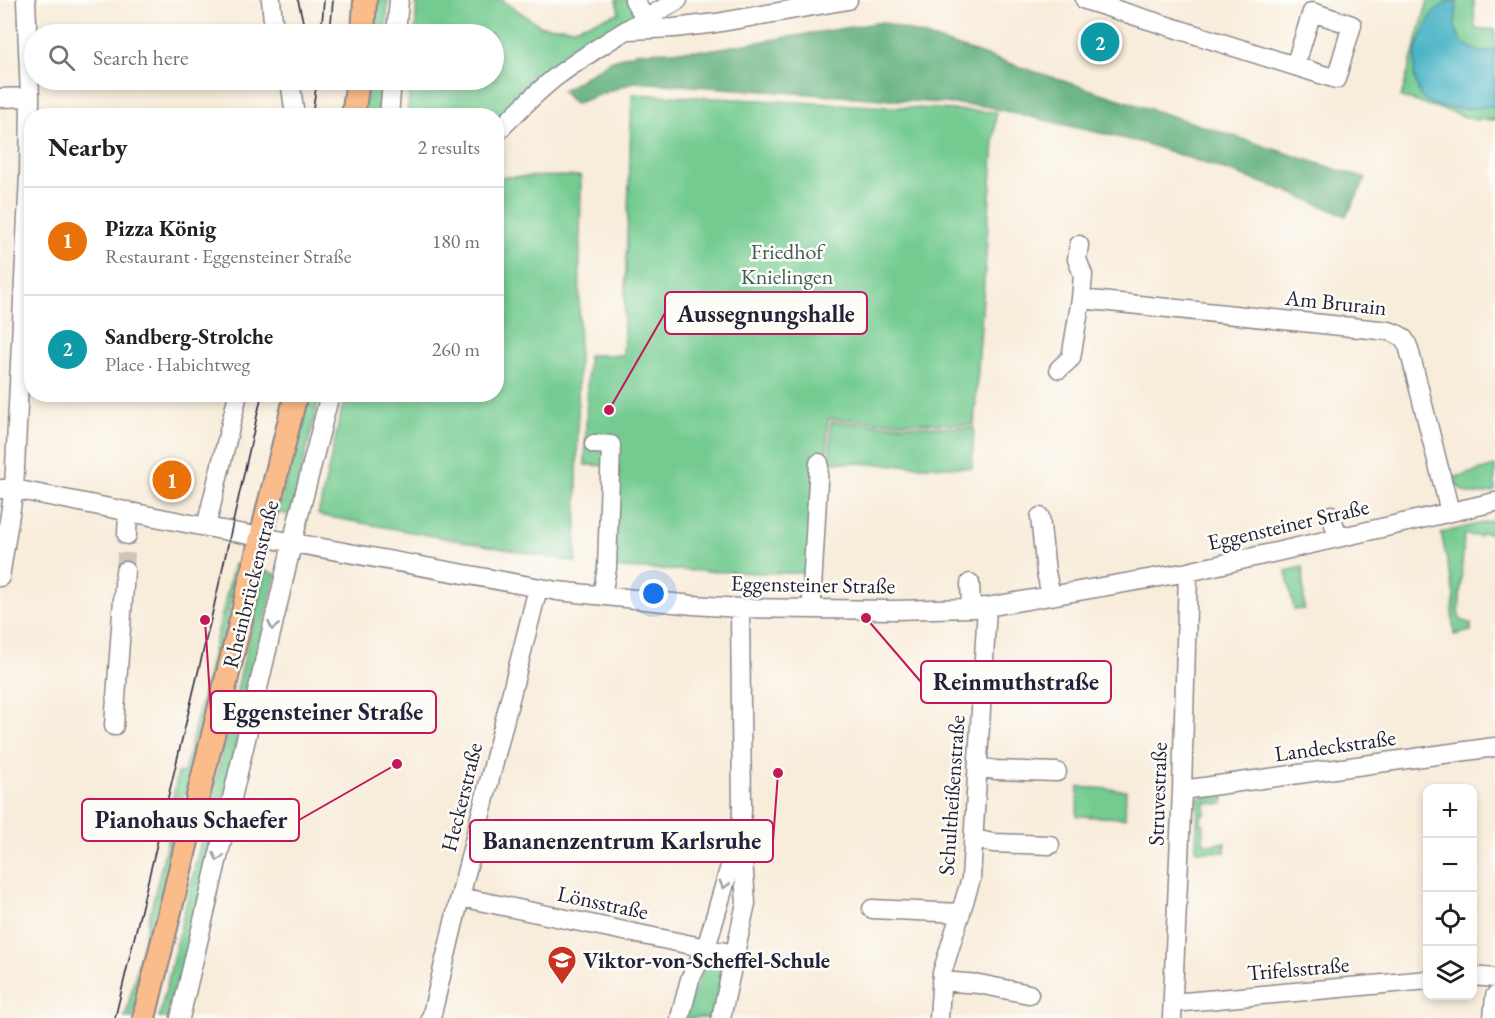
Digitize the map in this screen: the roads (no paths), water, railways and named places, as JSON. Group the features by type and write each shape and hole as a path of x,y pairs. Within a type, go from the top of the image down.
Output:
{"main road":[{"path":"364,24 365,0"},
{"path":"354,108 357,90"},
{"name":"Rheinbrückenstraße","path":"144,1018 294,402"}],"street":[{"path":"26,0 27,24"},
{"path":"271,0 274,24"},
{"path":"397,24 399,0"},
{"path":"634,0 645,18"},
{"path":"504,125 557,76 645,18 678,0"},
{"path":"627,30 716,23 848,0"},
{"path":"1085,0 1295,66"},
{"path":"30,90 30,108"},
{"path":"291,90 294,108"},
{"path":"390,108 391,90"},
{"path":"0,98 30,98"},
{"path":"1059,369 1071,358 1087,300 1083,275 1077,259 1078,245"},
{"path":"0,577 24,246"},
{"name":"Am Brurain","path":"1087,300 1389,331 1403,336 1407,341 1414,366 1450,512"},
{"path":"206,527 236,402"},
{"path":"180,1018 328,402"},
{"path":"594,444 611,445 607,568 602,595"},
{"path":"812,609 819,463"},
{"name":"Eggensteiner Straße","path":"7,489 538,588 740,608 895,610 979,608 1188,572 1495,502"},
{"path":"127,535 128,511"},
{"path":"1331,515 1338,537"},
{"path":"1040,517 1051,596"},
{"path":"114,726 125,571"},
{"name":"Struvestraße","path":"1172,1011 1182,790 1188,572"},
{"name":"Schultheißenstraße","path":"939,1018 942,973 971,879 974,839 978,767 979,608 970,583"},
{"name":"Heckerstraße","path":"431,1018 538,588"},
{"path":"721,1018 746,903 741,829 740,608"},
{"name":"Landeckstraße","path":"1182,790 1495,747"},
{"path":"978,767 996,770 1057,772"},
{"path":"680,1018 690,979 706,948 741,829"},
{"path":"974,839 993,843 1050,845"},
{"name":"Lönsstraße","path":"460,897 735,954"},
{"path":"872,909 961,913"},
{"path":"1477,976 1495,978"},
{"path":"941,981 980,984 1029,994"},
{"name":"Trifelsstraße","path":"1172,1011 1423,981"}],"water":[{"path":"1449,1 1457,2 1455,27 1462,43 1481,53 1495,50 1495,106 1465,109 1440,107 1420,96 1414,75 1416,49 1433,12"}],"tunnel":[{"path":"125,571 127,535"}],"tram line":[{"path":"298,0 304,24"},
{"path":"322,24 324,0"},
{"path":"331,24 333,0"},
{"path":"313,108 316,90"},
{"path":"115,1018 214,606 260,402"}],"place":[{"name":"Sandberg-Strolche","path":"1100,42"},
{"name":"Aussegnungshalle","path":"609,410"},
{"name":"Pizza König","path":"172,480"},
{"name":"Reinmuthstraße","path":"866,618"},
{"name":"Eggensteiner Straße","path":"205,620"},
{"name":"Pianohaus Schaefer","path":"397,764"},
{"name":"Bananenzentrum Karlsruhe","path":"778,773"},
{"name":"Viktor-von-Scheffel-Schule","path":"562,986"}],"park label":[{"name":"Friedhof Knielingen","path":"787,264"}]}
